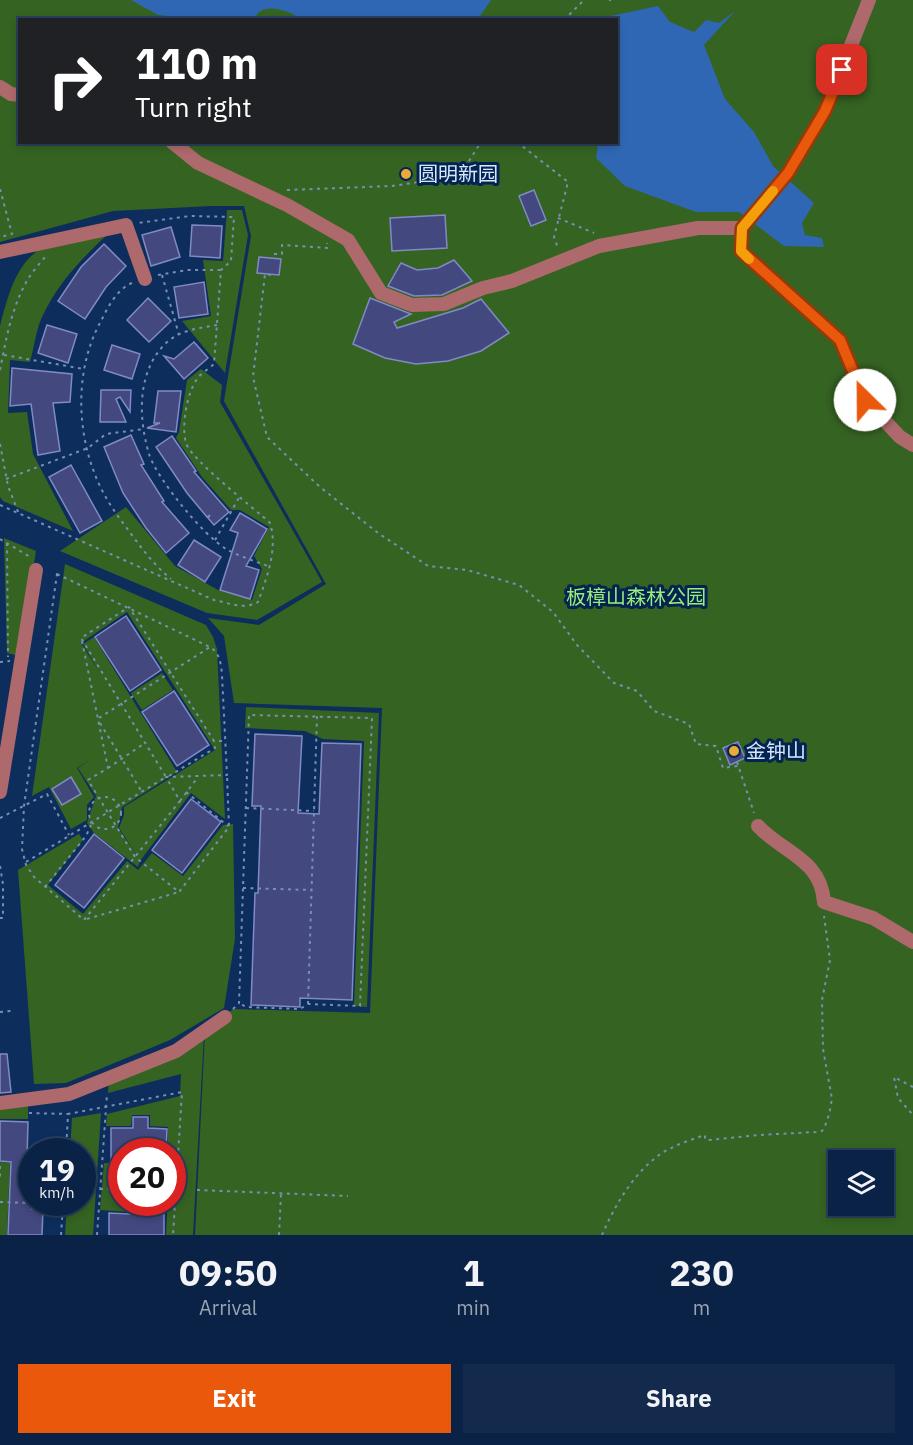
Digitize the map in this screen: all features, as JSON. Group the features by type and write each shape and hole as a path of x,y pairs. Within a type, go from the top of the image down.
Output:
{"street":[{"path":"869,0 825,111 788,173 742,228 741,251 840,340 865,400 900,437 913,445"},
{"path":"0,87 11,94 18,95"},
{"path":"174,144 198,163 287,205 348,240 381,292 412,305 444,304 483,288 512,281 598,246 698,228 742,228"},
{"path":"0,252 126,225 145,279"},
{"path":"0,792 36,570"},
{"path":"758,826 769,838 810,866 824,891 824,902 873,918 913,942"},
{"path":"0,1103 69,1094 176,1052 225,1017"}],"path":[{"path":"566,18 584,0"},
{"path":"285,190 392,186 426,181 453,173 469,161 480,144"},
{"path":"520,144 568,182 554,237 562,261"},
{"path":"0,189 12,234 0,237"},
{"path":"126,225 190,216 234,217 231,261 220,270 188,270 127,285 111,303 95,331 84,369 83,430 94,472 110,505 155,565 175,582"},
{"path":"558,218 597,234"},
{"path":"274,254 282,254 282,245 328,249 323,226"},
{"path":"0,369 16,306 28,278 58,239"},
{"path":"0,505 214,600 250,606 258,602 269,566 273,533 270,523 201,463 186,443 185,417 189,394 198,378 214,364 220,270"},
{"path":"271,275 265,274 253,377 267,437 320,487 378,533 428,566 467,570 519,585 553,612 577,645 614,683 637,691 654,711 689,724 696,744 716,746 723,768 738,766"},
{"path":"162,275 179,335"},
{"path":"217,325 186,331 167,342 151,362 142,389 144,429 149,455 162,477 201,528 225,549 269,566"},
{"path":"3,355 84,369"},
{"path":"6,479 88,448 106,434 144,429"},
{"path":"0,444 6,479 19,515"},
{"path":"215,540 240,496"},
{"path":"0,539 36,561 36,570"},
{"path":"7,543 8,662"},
{"path":"57,574 210,647 215,650 221,667 229,827 179,892 84,920 34,877 22,849 24,806 57,574"},
{"path":"81,638 129,607"},
{"path":"26,862 215,748 214,741 129,607"},
{"path":"81,638 180,801"},
{"path":"81,638 108,768"},
{"path":"97,719 210,647"},
{"path":"225,1017 239,1003 249,715 372,718 360,1006 308,1004 300,1009 246,1007 239,1003"},
{"path":"308,1004 317,717"},
{"path":"97,719 142,792"},
{"path":"214,741 226,741"},
{"path":"146,743 88,780 135,857 179,892"},
{"path":"737,762 758,826"},
{"path":"166,777 227,775"},
{"path":"84,920 198,776"},
{"path":"186,792 229,827"},
{"path":"0,818 46,794 69,836"},
{"path":"45,887 86,836 91,823 88,813 90,807 99,798 112,798 120,806 121,817 116,826 106,830 91,823"},
{"path":"246,808 314,811"},
{"path":"0,866 4,904 3,918 0,918"},
{"path":"243,888 311,890"},
{"path":"602,1235 626,1190 642,1171 661,1154 684,1142 705,1135 705,1139 708,1140 822,1131 832,1099 822,1037 822,1000 830,960 824,902"},
{"path":"0,1012 10,1011"},
{"path":"913,1087 894,1077 898,1098 913,1115"},
{"path":"97,1235 108,1079"},
{"path":"25,1113 68,1114 182,1092 178,1138"},
{"path":"67,1138 68,1114"},
{"path":"0,1166 0,1179"},
{"path":"100,1189 108,1189"},
{"path":"197,1190 348,1196"},
{"path":"279,1235 281,1194"},
{"path":"0,1202 18,1203"},
{"path":"61,1235 62,1216"},
{"path":"173,1216 173,1235"}],"green space":[{"name":"板樟山森林公园","path":"0,0 913,0 913,1235 195,1235 205,1032 233,1009 370,1013 382,708 234,703 224,636 208,618 259,625 326,584 224,401 251,236 244,206 113,211 0,242"},
{"path":"227,210 242,210 248,235 225,373 182,321 211,316 203,260 223,261"},
{"path":"108,234 79,262 55,293 40,322 30,362 10,360 8,413 27,412 33,454 73,531 3,501 0,497 0,326 13,283 31,256 52,244"},
{"path":"201,369 222,385 220,402 322,582 257,620 207,613 60,551 126,507 175,566 218,590 252,600 262,569 254,556 269,527 240,510 231,510 202,477 176,438 179,432 187,380"},
{"path":"4,538 36,551 19,656 7,653"},
{"path":"65,564 206,625 217,649 225,819 191,793 140,861 138,867 94,833 87,823 96,796 78,768 91,759 77,768 94,797 87,805 87,820 71,829 49,787 32,796","holes":["127,612 215,750 124,807 124,815 119,828 138,857 118,828 122,807 177,772 94,637 83,644 100,673 81,643"]},
{"path":"162,673 173,690 142,710 131,693"},
{"path":"246,707 379,713 367,1007 354,1006 364,741 323,739 305,731 245,728"},
{"path":"233,824 235,939 224,1008 170,1040 66,1083 34,1084 18,870 79,834 83,840 48,885 83,914 127,861 138,870 152,853 183,876 223,825"},
{"path":"204,1034 193,1235 166,1235 167,1216 186,1216 186,1138 168,1138 168,1127 150,1126 150,1115 132,1115 131,1126 106,1126 107,1114 180,1096 181,1074 108,1093 109,1080"},
{"path":"28,1102 28,1119 0,1119 0,1106"},
{"path":"101,1113 96,1189 96,1138 71,1138 72,1118"},
{"path":"0,1162 10,1163 7,1235 0,1235"},
{"path":"104,1163 108,1163 108,1211 100,1210"},
{"path":"66,1216 94,1216 93,1235 65,1235"}],"water":[{"path":"131,0 491,0 479,18 299,18 276,9 263,10 256,18 187,18 158,15"},
{"path":"658,6 670,22 694,32 706,20 719,23 735,11 704,45 725,99 754,132 773,166 814,203 802,223 805,235 822,238 824,247 784,246 739,212 696,212 625,186 596,158 598,144 618,144 618,18 608,18"}],"building":[{"path":"534,190 546,220 531,226 519,196"},
{"path":"445,215 447,248 392,251 390,218"},
{"path":"192,225 222,226 220,258 190,256"},
{"path":"171,227 180,257 151,266 142,235"},
{"path":"104,244 126,266 106,287 85,319 58,301 81,267"},
{"path":"259,257 281,259 279,275 257,273"},
{"path":"454,260 472,281 442,295 414,296 388,286 401,263 417,270 438,268"},
{"path":"204,282 208,314 179,318 174,287"},
{"path":"148,298 171,321 149,342 127,320"},
{"path":"370,298 411,314 394,322 397,328 463,308 481,299 509,333 481,351 448,361 416,364 385,358 353,344"},
{"path":"47,325 77,334 68,363 38,353"},
{"path":"194,342 208,358 184,379 164,356 174,359"},
{"path":"112,345 140,354 132,379 104,370"},
{"path":"12,368 72,374 70,402 53,403 60,451 38,455 31,404 10,406"},
{"path":"101,390 131,390 130,412 120,397 116,399 126,422 100,422"},
{"path":"158,391 181,391 176,432 147,428 160,423 154,423"},
{"path":"131,435 144,464 141,465 164,501 162,502 189,533 166,553 123,493 104,447"},
{"path":"172,436 196,471 194,472 229,512 214,525 208,518 210,515 207,517 187,493 156,447"},
{"path":"71,465 102,521 80,533 49,477"},
{"path":"240,513 267,529 246,566 259,570 250,599 220,590 238,533 230,530"},
{"path":"194,540 221,557 205,582 178,565"},
{"path":"126,616 161,670 130,691 95,637"},
{"path":"174,691 209,745 177,766 142,712"},
{"path":"255,734 302,736 298,813 319,814 322,743 361,744 352,1000 300,998 300,1007 251,1005 261,806 252,806"},
{"path":"738,742 745,758 730,765 723,748"},
{"path":"71,777 81,794 62,805 52,789"},
{"path":"191,799 221,822 182,873 152,850"},
{"path":"94,834 124,858 84,908 55,885"},
{"path":"0,1054 7,1054 11,1092 0,1093"},
{"path":"133,1117 148,1117 148,1128 167,1129 167,1138 111,1138 111,1128 133,1128"},
{"path":"0,1121 28,1122 28,1138 18,1138 18,1216 43,1216 42,1235 8,1235 11,1162 0,1161"},
{"path":"109,1216 164,1216 164,1235 109,1235"}],"slow traffic":[{"path":"749,259 741,251 742,228 773,191"}],"place":[{"name":"圆明新园","path":"406,174"},
{"name":"金钟山","path":"734,751"}],"route":[{"path":"842,70 825,111 788,173 742,228 741,251 840,340 865,400"}]}
